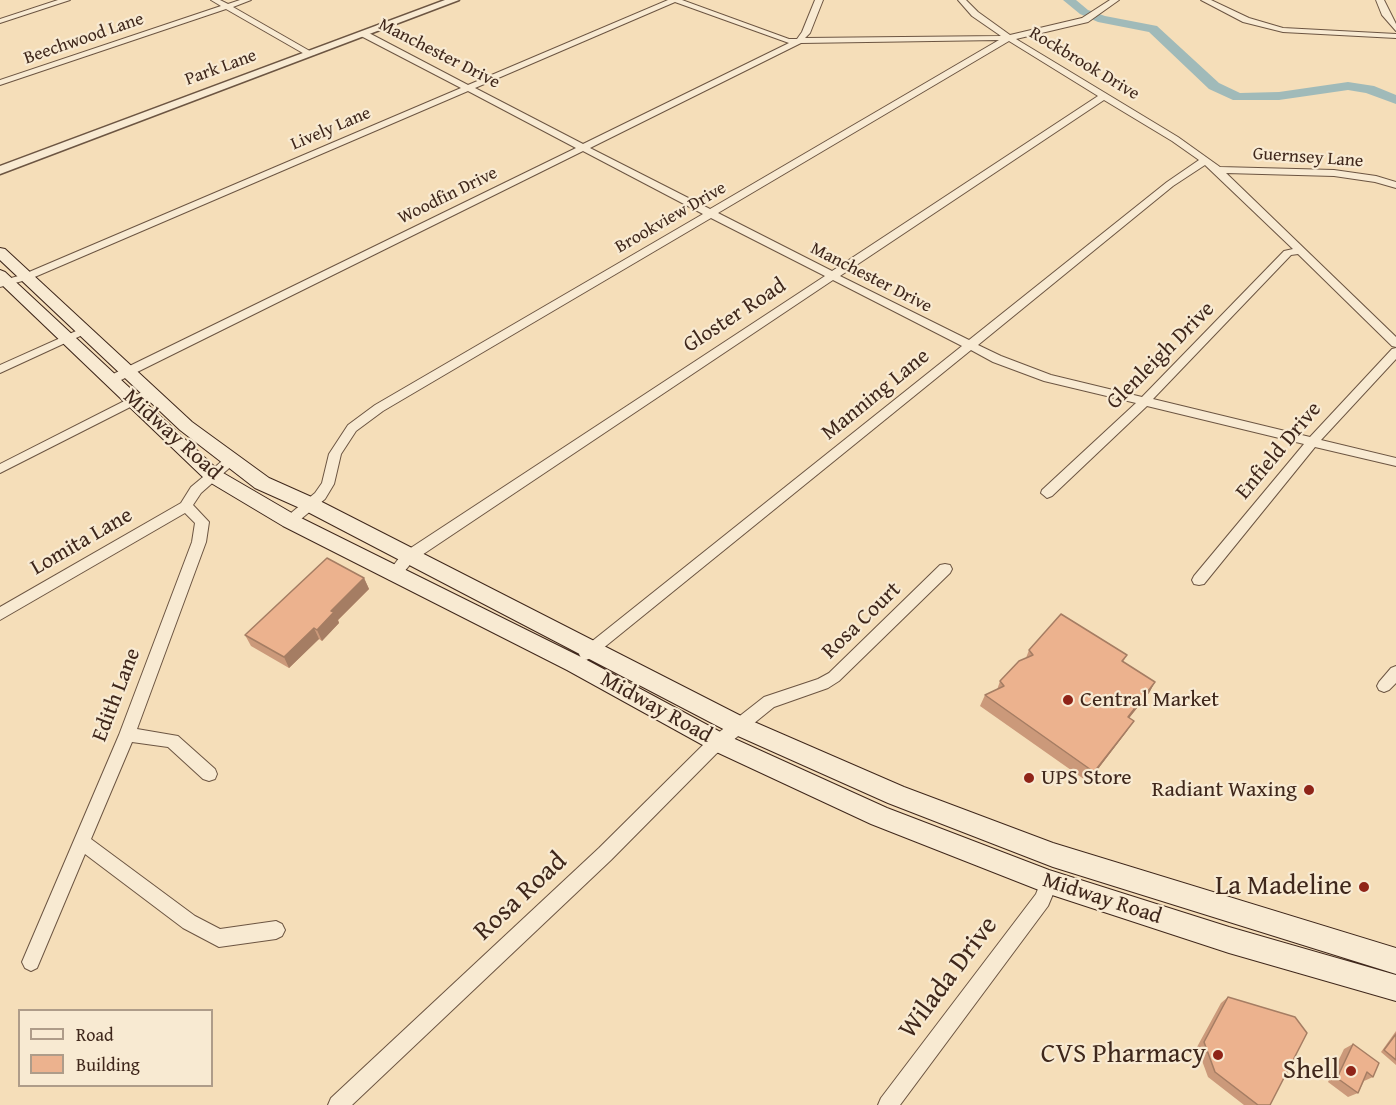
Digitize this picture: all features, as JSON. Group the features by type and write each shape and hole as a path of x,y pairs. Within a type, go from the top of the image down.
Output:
{"main road":[{"name":"Midway Road","path":"0,252 84,330 119,376"},
{"name":"Midway Road","path":"2,280 66,338 119,376 142,397 212,475 290,521 393,575 584,656 896,795 1053,855 1396,961"},
{"name":"Midway Road","path":"142,397 262,483 309,504 408,557 584,656 718,742 889,820 1049,882 1228,940 1396,988"},
{"path":"1049,882 1053,855"},
{"path":"1228,940 1229,910"}],"street":[{"path":"0,21 66,0"},
{"path":"215,0 311,54"},
{"name":"Beechwood Lane","path":"0,83 247,0"},
{"name":"Park Lane","path":"0,170 454,0"},
{"name":"Rockbrook Drive","path":"675,0 783,40 1009,38 1175,139 1218,170 1396,343"},
{"name":"Lively Lane","path":"2,280 26,277 675,0"},
{"path":"799,41 806,33 819,0"},
{"path":"962,0 975,14 1009,38"},
{"path":"1205,0 1246,21 1283,30 1396,36"},
{"path":"1380,0 1386,15 1396,29"},
{"name":"Brookview Drive","path":"290,521 320,496 327,484 340,443 363,418 1009,38 1090,17 1112,3"},
{"name":"Manchester Drive","path":"364,34 970,347 1048,378 1396,462"},
{"name":"Woodfin Drive","path":"119,376 799,41"},
{"name":"Gloster Road","path":"393,575 408,557 750,328 832,277 1104,96"},
{"name":"Manning Lane","path":"584,656 1170,184 1204,161"},
{"name":"Guernsey Lane","path":"1218,170 1334,173 1376,179 1396,185"},
{"name":"Glenleigh Drive","path":"1047,493 1144,402 1288,253 1302,250"},
{"path":"0,369 84,330"},
{"name":"Enfield Drive","path":"1199,580 1312,442 1396,352"},
{"path":"0,469 142,397"},
{"path":"186,506 196,490 231,460"},
{"name":"Lomita Lane","path":"0,614 186,506"},
{"name":"Edith Lane","path":"31,962 128,735 199,542 202,522 186,506"},
{"name":"Rosa Court","path":"737,725 768,702 823,684 834,677 945,569"},
{"path":"1384,686 1396,672"},
{"name":"Rosa Road","path":"338,1105 605,854 737,725"},
{"path":"128,735 172,741 209,774"},
{"path":"81,841 189,922 219,938 276,930"},
{"name":"Wilada Drive","path":"888,1105 1042,900 1049,882"}],"building":[{"path":"327,558 364,578 331,611 334,612 317,630 314,628 284,657 245,635"},
{"name":"Central Market","path":"1061,614 1127,655 1122,661 1155,682 1128,717 1134,721 1094,772 985,695 1004,686 1000,681 1019,661 1033,655 1029,650"},
{"name":"CVS Pharmacy","path":"1228,997 1295,1017 1307,1033 1270,1105 1258,1105 1215,1072 1204,1042"},
{"name":"Shell","path":"1396,1034 1396,1060 1384,1050"},
{"path":"1353,1044 1379,1063 1373,1077 1367,1072 1358,1093 1337,1078"}],"waterway":[{"path":"1069,0 1084,12 1102,19 1153,29 1170,42 1214,86 1238,97 1279,96 1348,86 1369,89 1396,100"}],"place":[{"name":"Central Market","path":"1068,700"},
{"name":"UPS Store","path":"1029,778"},
{"name":"Radiant Waxing","path":"1309,790"},
{"name":"La Madeline","path":"1364,887"},
{"name":"CVS Pharmacy","path":"1218,1055"},
{"name":"Shell","path":"1351,1071"}]}
